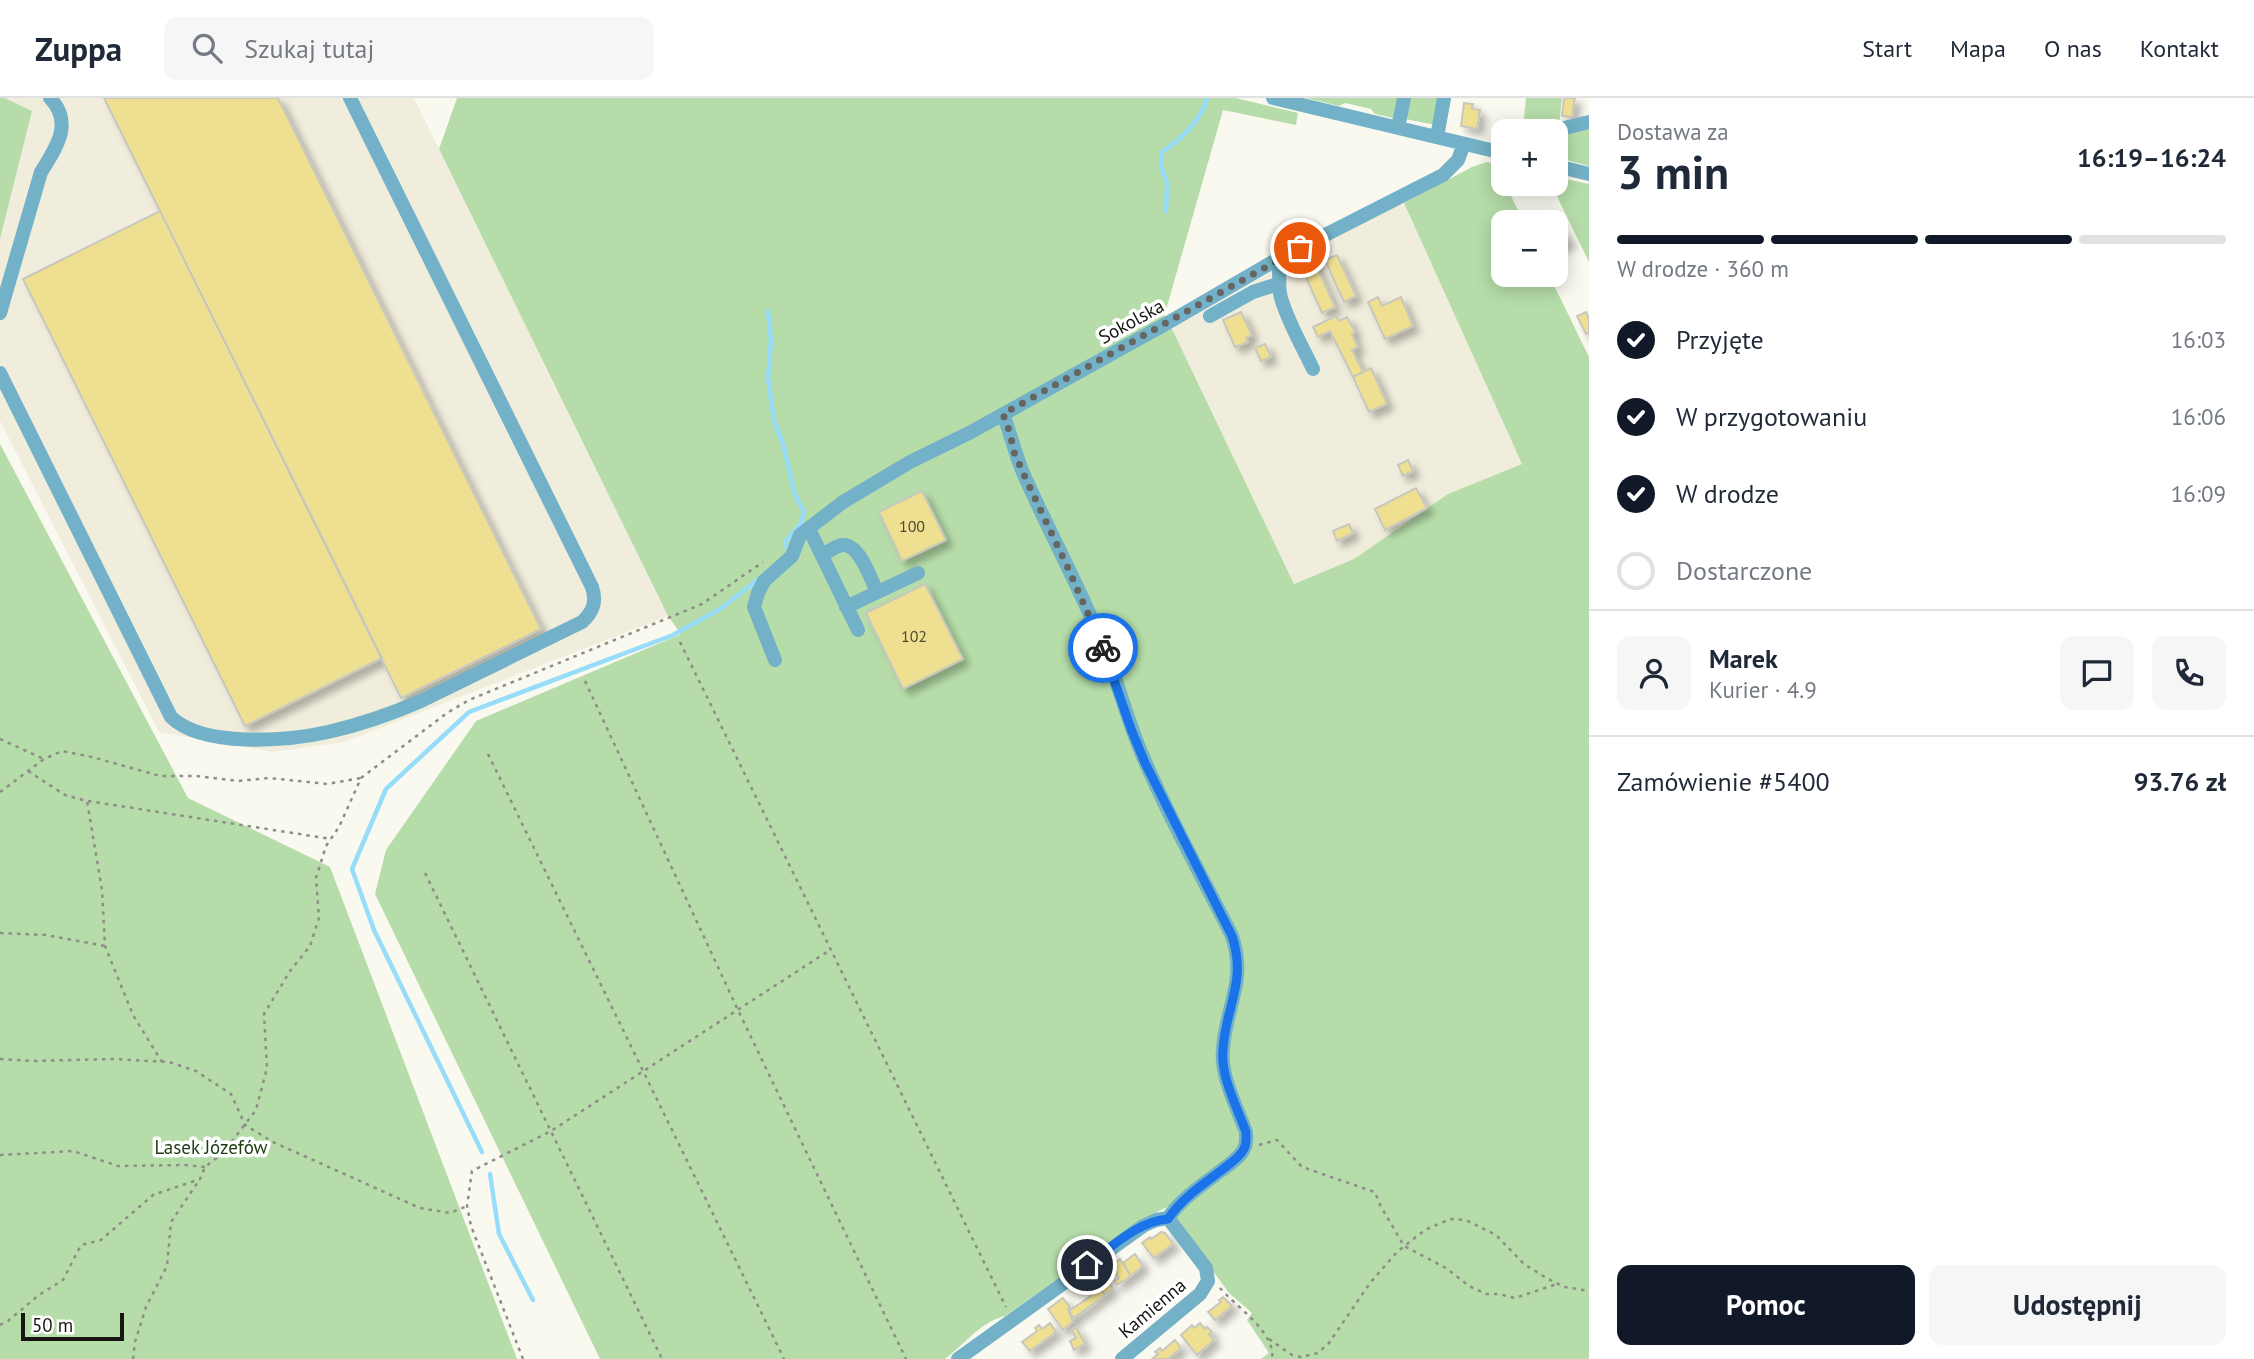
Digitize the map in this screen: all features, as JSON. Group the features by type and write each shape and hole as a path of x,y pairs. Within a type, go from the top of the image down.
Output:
{"street":[{"path":"0,313 41,172 61,134 62,119 59,107 50,98"},
{"path":"0,373 171,717 190,730 245,740 327,732 421,701 582,622 590,615 593,607 592,587 351,98"},
{"path":"1273,98 1491,150"},
{"path":"1398,128 1404,98"},
{"path":"1437,138 1444,98"},
{"path":"1568,127 1589,122"},
{"name":"Sokolska","path":"809,529 866,487 910,462 1003,414 1276,260 1443,176 1458,160 1464,144"},
{"path":"1568,169 1589,174"},
{"path":"1276,260 1279,266 1281,299 1313,369"},
{"path":"1210,316 1253,292 1278,284"},
{"path":"958,1359 1143,1226 1156,1220 1168,1219 1174,1209 1235,1159 1247,1143 1246,1132 1223,1063 1222,1050 1238,975 1237,950 1145,763 1131,729 1111,664 1014,452 1003,414"},
{"path":"775,660 754,607 764,581 792,556 800,536 809,529 858,630"},
{"path":"822,555 843,545 850,546 860,556 877,592"},
{"path":"846,607 918,573"},
{"name":"Kamienna","path":"1122,1359 1200,1294 1208,1281 1206,1268 1168,1219"}],"path":[{"path":"0,792 44,759 62,751 160,776 197,776 238,782 269,778 327,784 361,778 447,713 469,700 702,604 768,558"},
{"path":"680,642 1013,1319"},
{"path":"584,681 906,1359"},
{"path":"0,739 44,759"},
{"path":"488,754 784,1359"},
{"path":"28,771 65,795 87,801 331,839"},
{"path":"133,1359 135,1342 146,1307 167,1266 172,1222 205,1167 223,1153 256,1110 267,1068 264,1014 290,971 310,946 319,918 316,878 326,846 339,827 361,778"},
{"path":"87,801 103,890 105,946 133,1015 162,1062"},
{"path":"425,873 662,1359"},
{"path":"0,933 46,934 105,946"},
{"path":"523,1359 471,1226 467,1206 472,1171 551,1130 831,950"},
{"path":"0,1059 169,1062 195,1071 231,1094 245,1125 273,1142 420,1208 450,1213 467,1206"},
{"path":"1247,1143 1257,1146 1277,1140 1302,1167 1375,1192 1405,1246 1486,1294 1515,1298 1557,1284"},
{"path":"0,1155 73,1150 118,1166 205,1167"},
{"path":"0,1325 63,1280 81,1245 101,1240 153,1195 200,1179"},
{"path":"1208,1281 1216,1283 1269,1339 1292,1355 1301,1357 1318,1353 1329,1343 1370,1283 1405,1246 1436,1224 1450,1219 1479,1224 1496,1235 1524,1265 1557,1284 1589,1291"},
{"path":"1269,1339 1272,1359"}],"shaded area":[{"path":"5,98 414,98 668,616 344,742 273,752 159,732 0,421 0,239 32,111"},
{"path":"1404,203 1522,464 1448,494 1354,559 1294,584 1172,329 1332,237"}],"green space":[{"path":"0,98 32,111 0,239"},
{"path":"457,98 1236,98 1298,113 1296,125 1223,110 1164,317 1294,584 1354,559 1448,494 1522,464 1404,203 1472,167 1491,163 1491,196 1511,196 1518,210 1491,210 1491,287 1555,287 1589,357 1589,1359 1261,1359 1269,1353 1247,1320 1252,1313 1229,1293 1183,1230 1169,1206 1139,1221 1005,1316 988,1323 945,1359 600,1359 375,894 386,850 476,721 681,634 668,616 439,149"},
{"path":"1306,98 1401,98 1398,114 1393,118 1345,103 1339,106"},
{"path":"1408,98 1440,98 1436,125 1405,119"},
{"path":"1526,98 1562,98 1560,119 1524,119"},
{"path":"1589,128 1589,166 1568,160 1568,134"},
{"path":"1568,180 1589,184 1589,262 1568,219 1568,210 1564,210 1557,196 1568,196"},
{"name":"Lasek Józefów","path":"0,444 188,798 330,867 517,1359 0,1359"}],"building":[{"path":"104,98 278,98 541,629 401,698"},
{"path":"1564,98 1575,98 1572,117 1562,116"},
{"path":"1464,103 1473,104 1472,109 1480,110 1477,129 1461,126"},
{"path":"160,211 382,658 245,726 23,279"},
{"path":"1337,255 1356,296 1344,302 1325,260"},
{"path":"1314,260 1335,307 1322,313 1301,266"},
{"path":"1378,297 1382,306 1401,297 1413,326 1385,339 1368,302"},
{"path":"1241,312 1252,335 1246,338 1248,342 1235,347 1223,320"},
{"path":"1586,312 1589,332 1586,334 1577,316"},
{"path":"1336,316 1339,321 1347,317 1355,332 1352,334 1358,347 1352,350 1363,372 1353,377 1330,331 1318,337 1313,327"},
{"path":"1265,344 1271,357 1261,361 1255,348"},
{"path":"1371,368 1387,404 1369,412 1353,377"},
{"path":"1408,460 1413,471 1403,476 1398,465"},
{"path":"1416,488 1427,508 1385,530 1375,509"},
{"path":"922,491 946,540 902,561 879,512"},
{"path":"1349,524 1353,533 1337,541 1333,531"},
{"path":"925,584 963,659 903,689 866,613"},
{"path":"1161,1232 1165,1233 1173,1244 1154,1258 1142,1243"},
{"path":"1135,1254 1143,1266 1131,1276 1123,1263"},
{"path":"1120,1259 1131,1276 1117,1285 1114,1281 1119,1278 1110,1266"},
{"path":"1102,1274 1113,1289 1105,1295 1094,1279"},
{"path":"1093,1278 1105,1295 1074,1318 1069,1311 1092,1295 1084,1285"},
{"path":"1223,1297 1232,1306 1215,1320 1208,1312 1221,1302 1219,1300"},
{"path":"1063,1298 1070,1307 1068,1309 1073,1322 1063,1330 1048,1309"},
{"path":"1050,1323 1056,1332 1030,1351 1022,1342 1037,1331 1035,1328 1039,1325 1042,1329"},
{"path":"1200,1323 1212,1332 1209,1334 1214,1340 1197,1355 1181,1335 1192,1325 1194,1328"},
{"path":"1076,1327 1085,1344 1074,1350 1070,1341 1076,1338 1072,1330"},
{"path":"1175,1340 1181,1348 1168,1359 1152,1359 1158,1354 1155,1352 1160,1348 1162,1351"}],"waterway":[{"path":"1166,211 1167,183 1161,166 1162,152 1189,129 1207,98"},
{"path":"768,311 771,342 768,378 774,420 783,444 795,495 804,512 800,525 785,542 789,553"},
{"path":"482,1152 374,930 352,869 386,789 469,712 673,635 720,609 759,579"},
{"path":"490,1174 499,1234 533,1300"}],"way so far":[{"path":"1103,648 1014,452 1003,414 1300,248"}],"route":[{"path":"1087,1265 1143,1226 1156,1220 1168,1219 1174,1209 1235,1159 1247,1143 1246,1132 1223,1063 1222,1050 1237,987 1237,950 1145,763 1103,648"}]}
